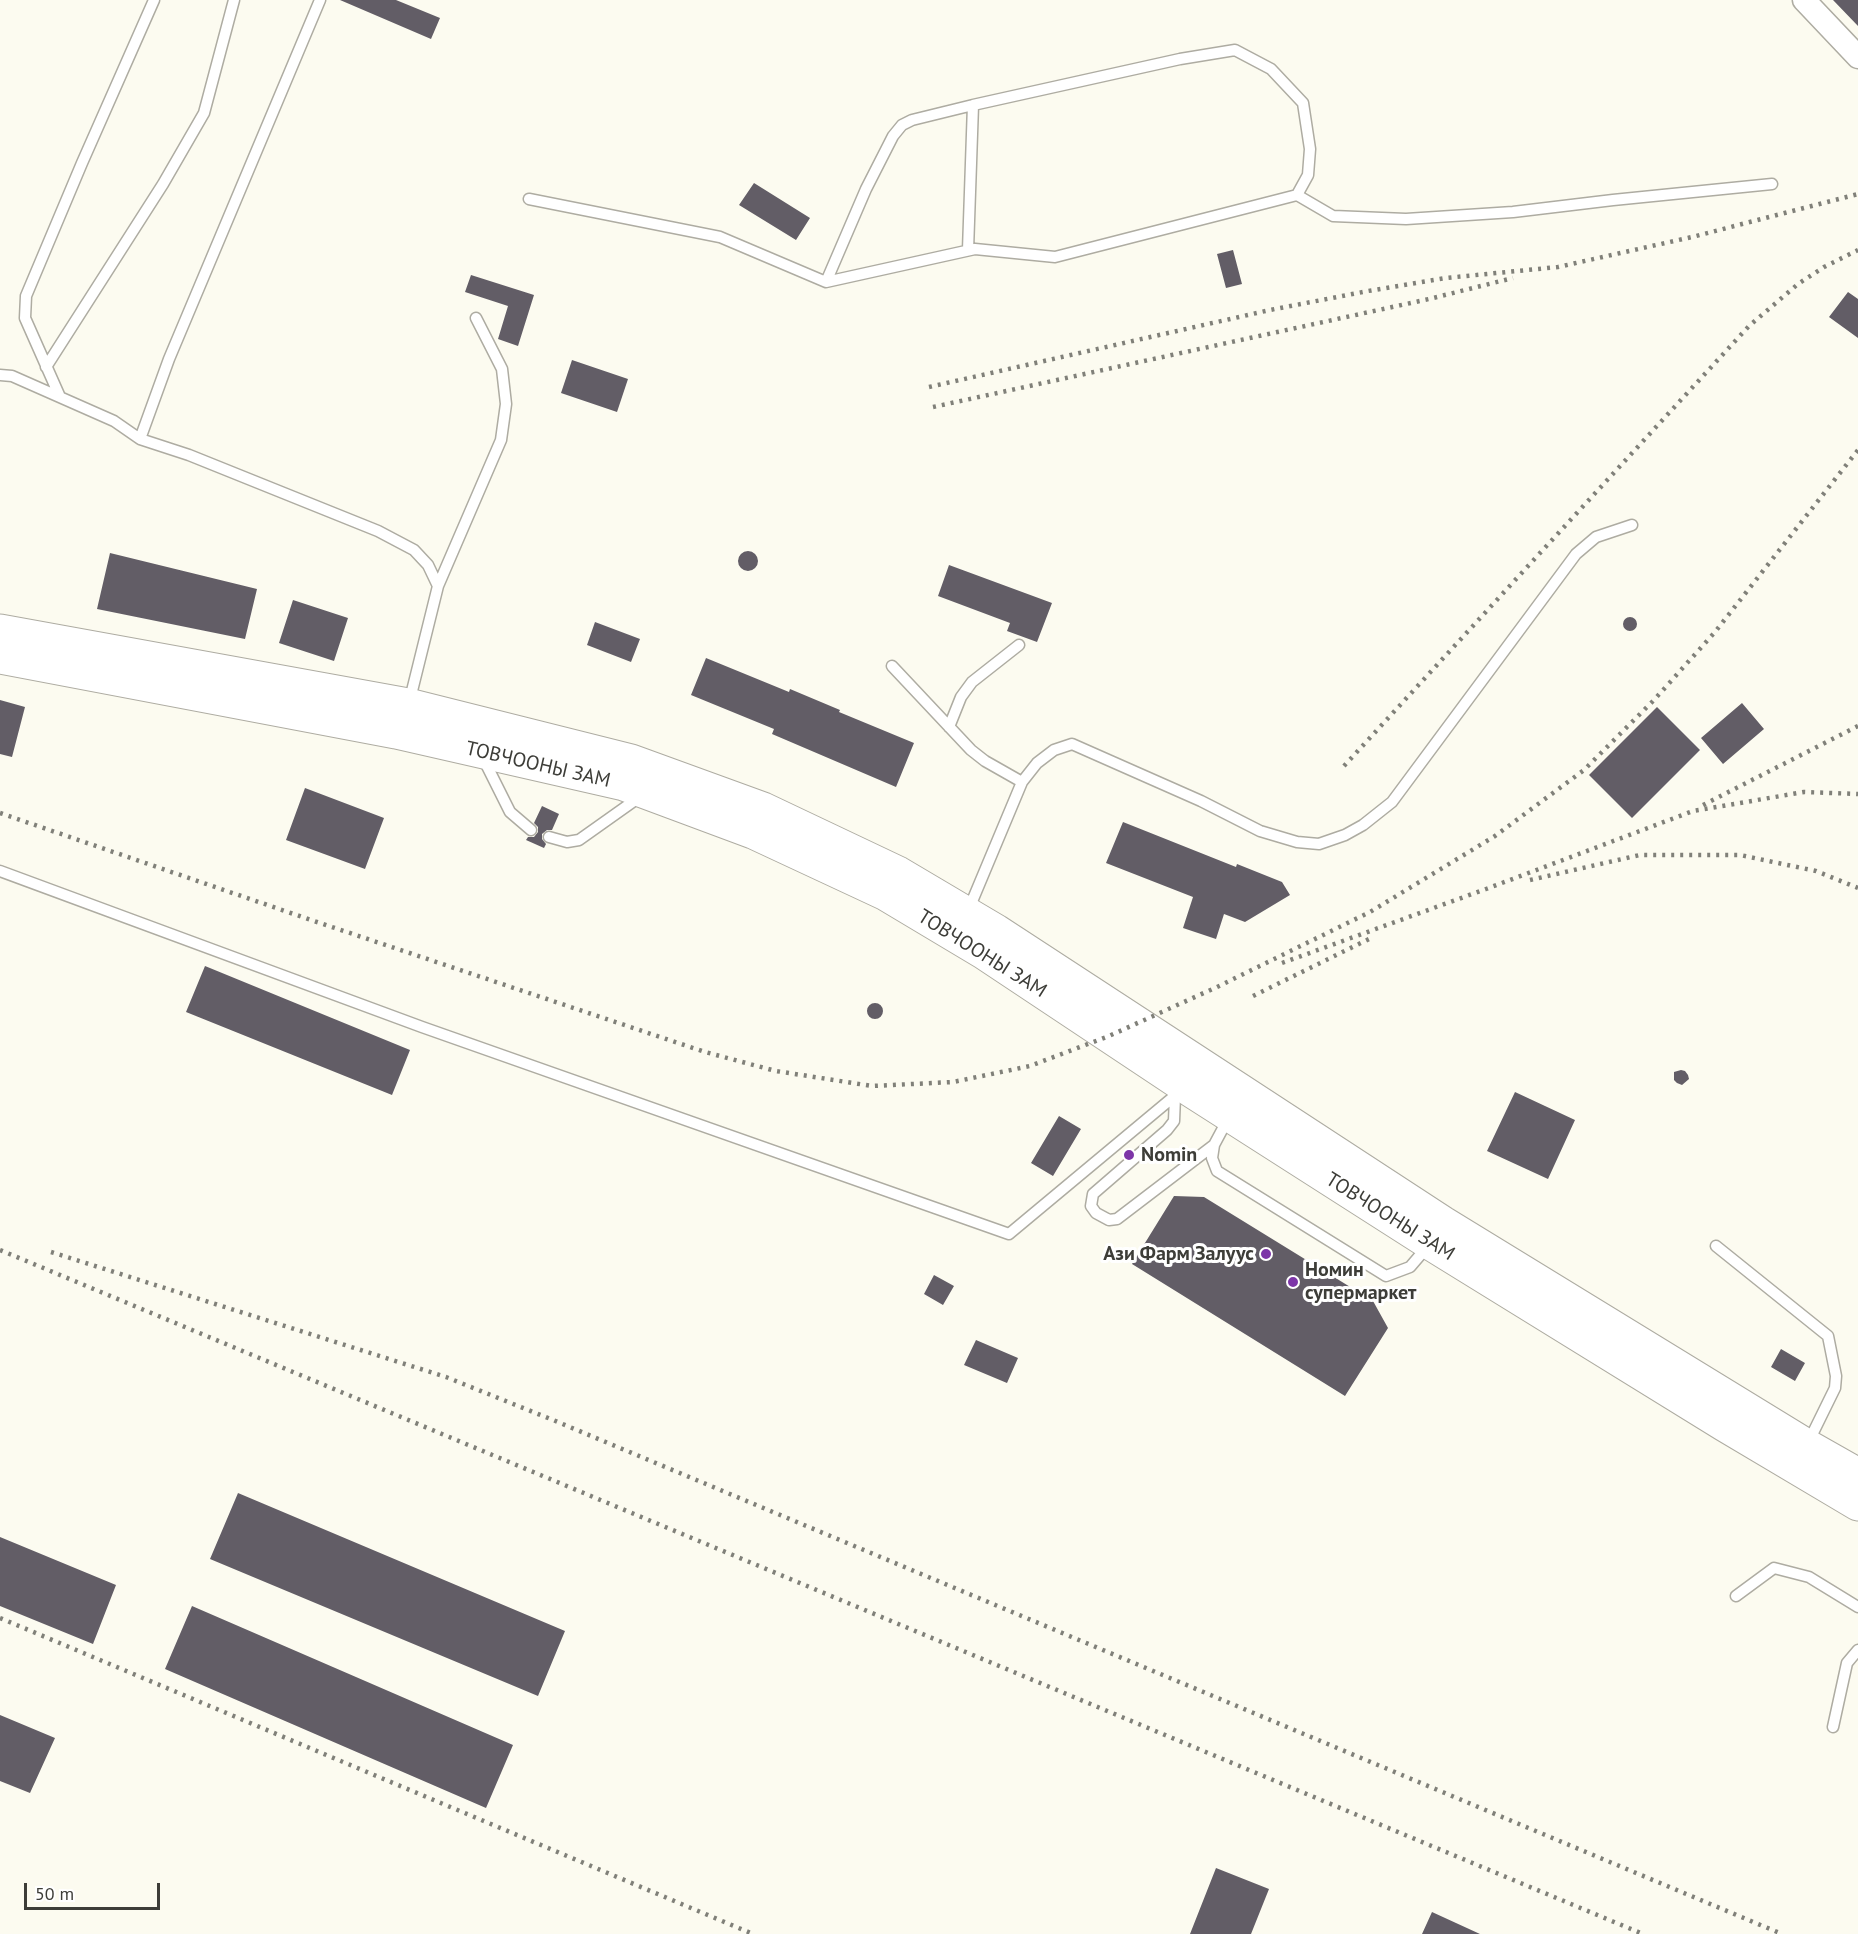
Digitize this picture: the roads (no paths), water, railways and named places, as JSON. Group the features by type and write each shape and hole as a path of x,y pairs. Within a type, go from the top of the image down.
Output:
{"highway":[{"name":"ТОВЧООНЫ ЗАМ","path":"0,631 408,705 631,761 763,809 898,873 996,931 1443,1222 1858,1475"},
{"name":"ТОВЧООНЫ ЗАМ","path":"0,657 396,732 624,784 753,832 886,894 983,952 1180,1092 1230,1116 1430,1243 1858,1504"}],"street":[{"path":"1804,0 1858,57"}],"lane":[{"path":"60,397 25,318 26,296 154,0"},
{"path":"46,367 163,184 204,113 234,0"},
{"path":"140,439 169,359 320,0"},
{"path":"826,282 866,189 893,136 902,125 912,120 973,105 1180,59 1235,50 1271,69 1303,102 1310,149 1308,175 1297,195"},
{"path":"968,250 973,105"},
{"path":"529,199 720,237 826,282 975,249 1055,257 1297,195 1333,216 1406,219 1513,213 1772,183"},
{"path":"408,705 438,586 501,440 506,404 502,369 476,318"},
{"path":"0,375 12,376 114,421 140,439 189,455 378,531 414,550 428,565 438,586"},
{"path":"967,914 1022,782 1037,763 1054,750 1072,744 1202,801 1260,831 1297,842 1319,844 1345,835 1364,825 1392,802 1576,554 1596,537 1632,525"},
{"path":"950,727 961,697 972,682 1019,645"},
{"path":"892,666 971,750 984,761 1022,782"},
{"path":"480,752 510,812 531,830"},
{"path":"549,837 567,842 579,840 646,792"},
{"path":"0,871 422,1027 1009,1234 1180,1092"},
{"path":"1180,1092 1174,1121 1167,1130 1093,1194 1091,1206 1096,1213 1109,1220 1117,1219 1214,1145"},
{"path":"1230,1116 1214,1145 1212,1158 1216,1171 1386,1276 1410,1267 1430,1243"},
{"path":"1716,1246 1828,1336 1836,1376 1835,1388 1807,1446"},
{"path":"1736,1596 1774,1568 1809,1577 1858,1607"},
{"path":"1833,1727 1846,1663 1858,1650"}],"railway":[{"path":"929,387 1270,310 1368,291 1446,278 1558,267 1692,237 1858,194"},
{"path":"1344,766 1749,326 1798,284 1824,267 1858,250"},
{"path":"933,407 1429,299 1513,278"},
{"path":"0,813 705,1052 776,1071 872,1086 953,1082 1030,1066 1109,1036 1217,987 1370,912 1495,836 1584,770 1654,700 1715,632 1858,450"},
{"path":"1703,805 1858,726"},
{"path":"1282,963 1693,811 1804,792 1858,794"},
{"path":"1530,880 1640,855 1740,855 1816,871 1858,888"},
{"path":"1253,996 1369,939"},
{"path":"0,1250 1643,1934"},
{"path":"51,1252 446,1377 1782,1934"},
{"path":"0,1618 753,1934"}],"place":[{"name":"Nomin","path":"1129,1155"},
{"name":"Ази Фарм Залуус","path":"1266,1254"},
{"name":"Номин супермаркет","path":"1293,1282"}]}
